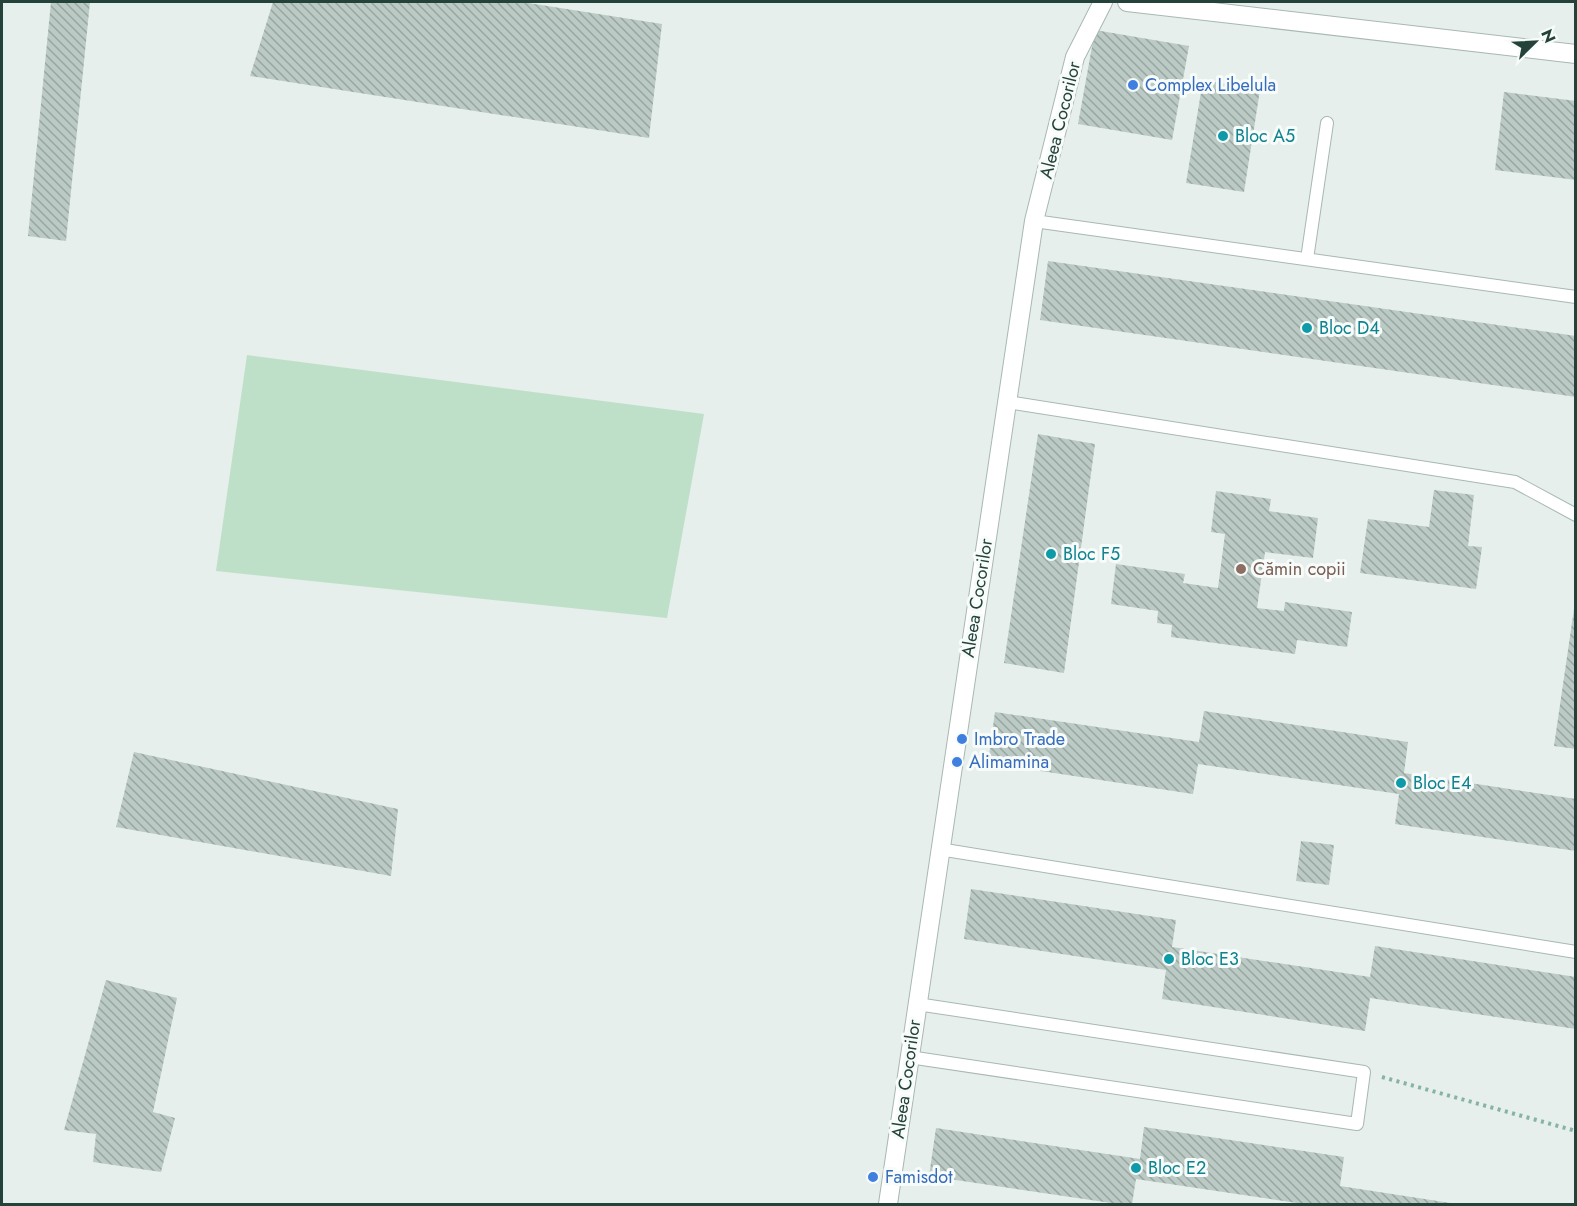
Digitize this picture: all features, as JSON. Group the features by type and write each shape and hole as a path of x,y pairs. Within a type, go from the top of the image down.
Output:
{"street":[{"name":"Aleea Cocorilor","path":"888,1204 939,849 1035,221 1075,57 1103,2"},
{"path":"1127,2 1575,54"}],"lane":[{"path":"1307,259 1328,123"},
{"path":"1035,221 1575,297"},
{"path":"1007,402 1515,482 1575,515"},
{"path":"939,849 1575,952"},
{"path":"909,1057 1357,1124 1364,1072 917,1004"}],"path":[{"path":"1364,1072 1575,1131"}],"green space":[{"path":"247,355 704,414 667,618 216,571"}],"building":[{"path":"51,2 90,2 66,241 28,236"},
{"path":"273,2 522,2 662,24 649,138 250,76"},
{"name":"Complex Libelula","path":"1095,30 1189,46 1172,140 1078,124"},
{"name":"Bloc A5","path":"1203,80 1260,90 1244,192 1186,183"},
{"path":"1504,92 1576,101 1576,180 1495,170"},
{"name":"Bloc D4","path":"1048,261 1576,336 1576,397 1040,320"},
{"name":"Bloc F5","path":"1038,434 1095,444 1064,673 1004,663"},
{"path":"1434,490 1474,495 1468,546 1482,547 1476,589 1360,573 1368,519 1429,527"},
{"name":"Cămin copii","path":"1216,491 1271,499 1269,511 1318,518 1313,558 1265,552 1257,608 1284,611 1285,602 1352,612 1347,647 1297,640 1295,654 1171,637 1172,625 1157,623 1158,611 1111,604 1116,564 1185,574 1183,583 1218,588 1225,534 1211,532"},
{"path":"1574,609 1576,609 1576,749 1554,746"},
{"name":"Bloc E4","path":"1204,711 1408,742 1404,773 1576,799 1576,851 1395,824 1399,794 1198,764 1193,794 988,763 995,712 1199,742"},
{"path":"134,752 398,809 391,876 116,827"},
{"path":"1301,841 1334,845 1329,885 1296,881"},
{"name":"Bloc E3","path":"971,889 1176,920 1172,947 1370,977 1375,946 1576,977 1576,1029 1370,998 1365,1031 1162,999 1166,970 964,939"},
{"path":"106,980 177,998 153,1112 175,1118 161,1172 93,1162 96,1134 64,1130"},
{"name":"Bloc E2","path":"1144,1127 1344,1157 1340,1186 1457,1204 1304,1204 1136,1179 1132,1204 1118,1204 929,1176 936,1128 1140,1159"}],"place":[{"name":"Complex Libelula","path":"1133,85"},
{"name":"Bloc A5","path":"1223,136"},
{"name":"Bloc D4","path":"1307,328"},
{"name":"Bloc F5","path":"1051,554"},
{"name":"Cămin copii","path":"1241,569"},
{"name":"Imbro Trade","path":"962,739"},
{"name":"Alimamina","path":"957,762"},
{"name":"Bloc E4","path":"1401,783"},
{"name":"Bloc E3","path":"1169,959"},
{"name":"Bloc E2","path":"1136,1168"},
{"name":"Famisdot","path":"873,1177"}]}
